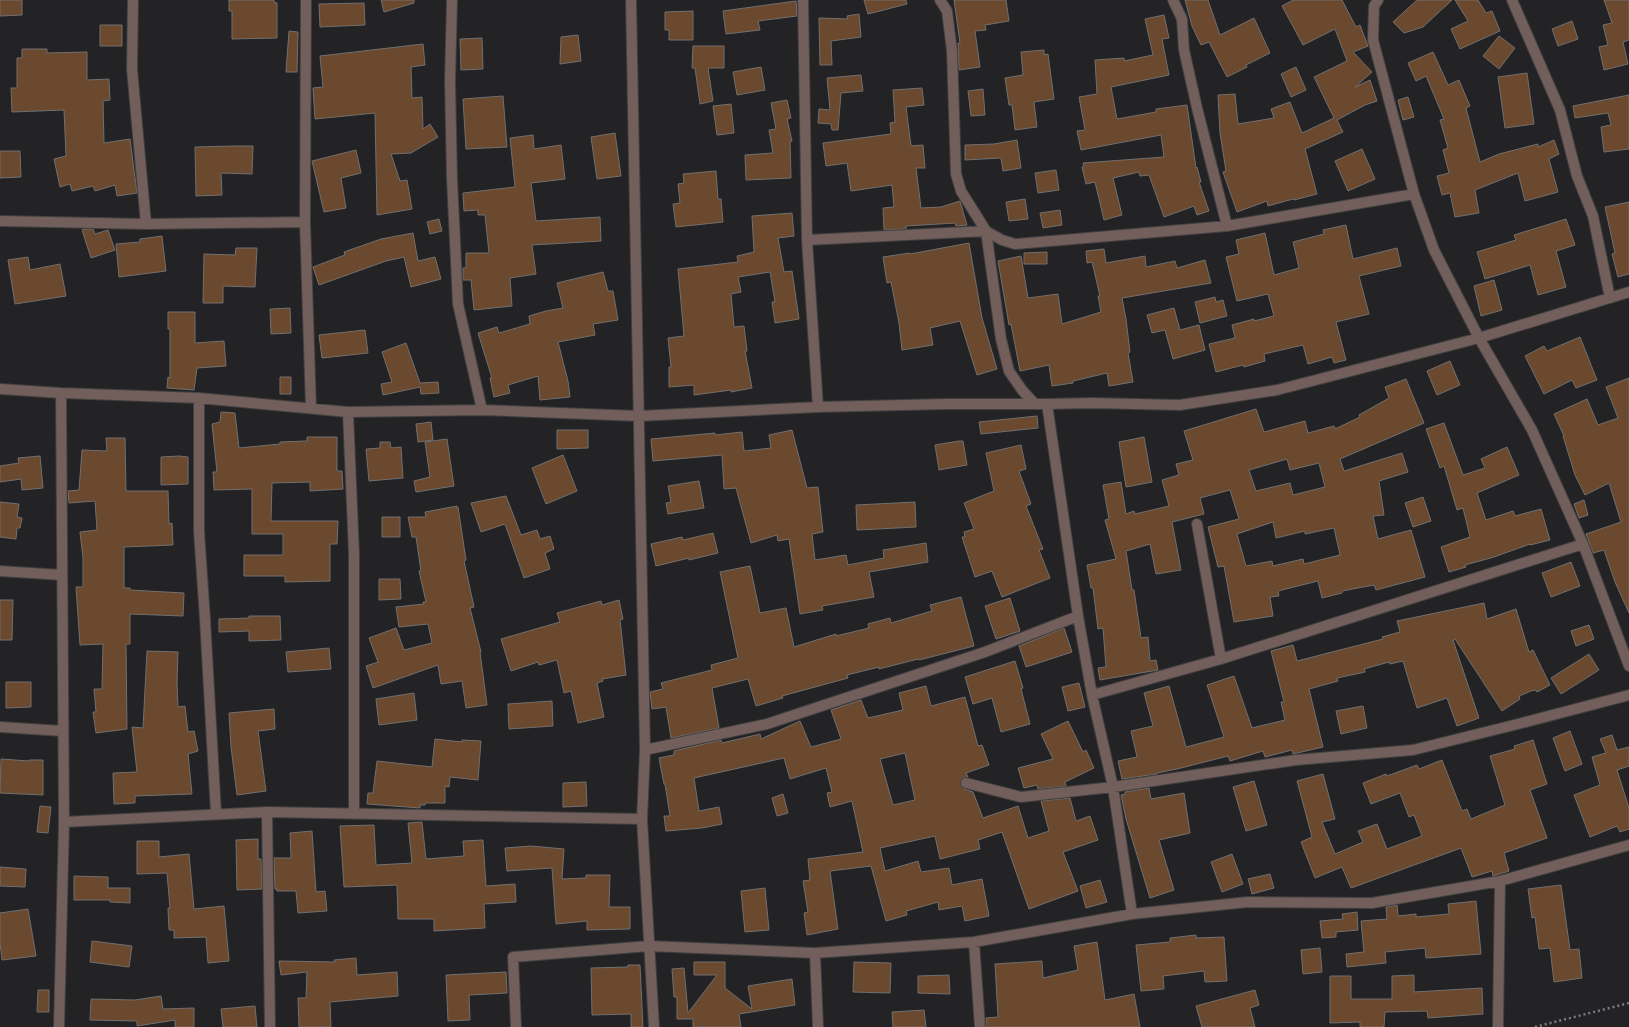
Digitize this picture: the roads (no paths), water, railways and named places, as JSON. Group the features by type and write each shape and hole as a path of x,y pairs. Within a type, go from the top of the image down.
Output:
{"street":[{"path":"133,0 132,69 146,224"},
{"path":"306,0 306,222 311,408"},
{"path":"452,0 450,89 452,179 458,304 482,410"},
{"path":"631,0 645,750 642,819 654,1027"},
{"path":"803,0 807,240 818,407"},
{"path":"940,0 947,11 952,51 956,174 961,191 986,231 1001,338 1009,371 1022,390 1034,403"},
{"path":"1174,0 1182,19 1184,50 1227,226"},
{"path":"1378,0 1374,6 1373,40 1414,194 1434,250 1479,338 1532,430 1583,544 1629,666"},
{"path":"1512,0 1560,110 1577,176 1593,216 1610,298"},
{"path":"807,240 986,231 1002,240 1016,244 1227,226 1414,194"},
{"path":"0,221 146,224 306,222"},
{"path":"0,389 61,393 198,398 348,412 482,410 639,416 818,407 1034,403 1180,405 1277,390 1479,338 1629,292"},
{"path":"59,1027 64,822 61,393"},
{"path":"198,398 198,531 205,619 216,814"},
{"path":"1047,404 1078,616 1092,695 1113,787 1132,914"},
{"path":"348,412 354,554 354,813"},
{"path":"1197,524 1221,659"},
{"path":"1092,695 1221,659 1583,544"},
{"path":"0,571 62,575"},
{"path":"645,750 767,724 985,652 1078,616"},
{"path":"966,783 1021,797 1113,787 1296,760 1413,750 1629,695"},
{"path":"0,727 63,731"},
{"path":"267,812 270,1027"},
{"path":"64,822 267,812 642,819"},
{"path":"516,1027 513,957 649,946 815,953 974,942 1132,914 1248,902 1372,903 1500,881 1629,845"},
{"path":"1498,1027 1500,881"},
{"path":"974,942 980,1027"},
{"path":"815,953 818,1027"}]}
